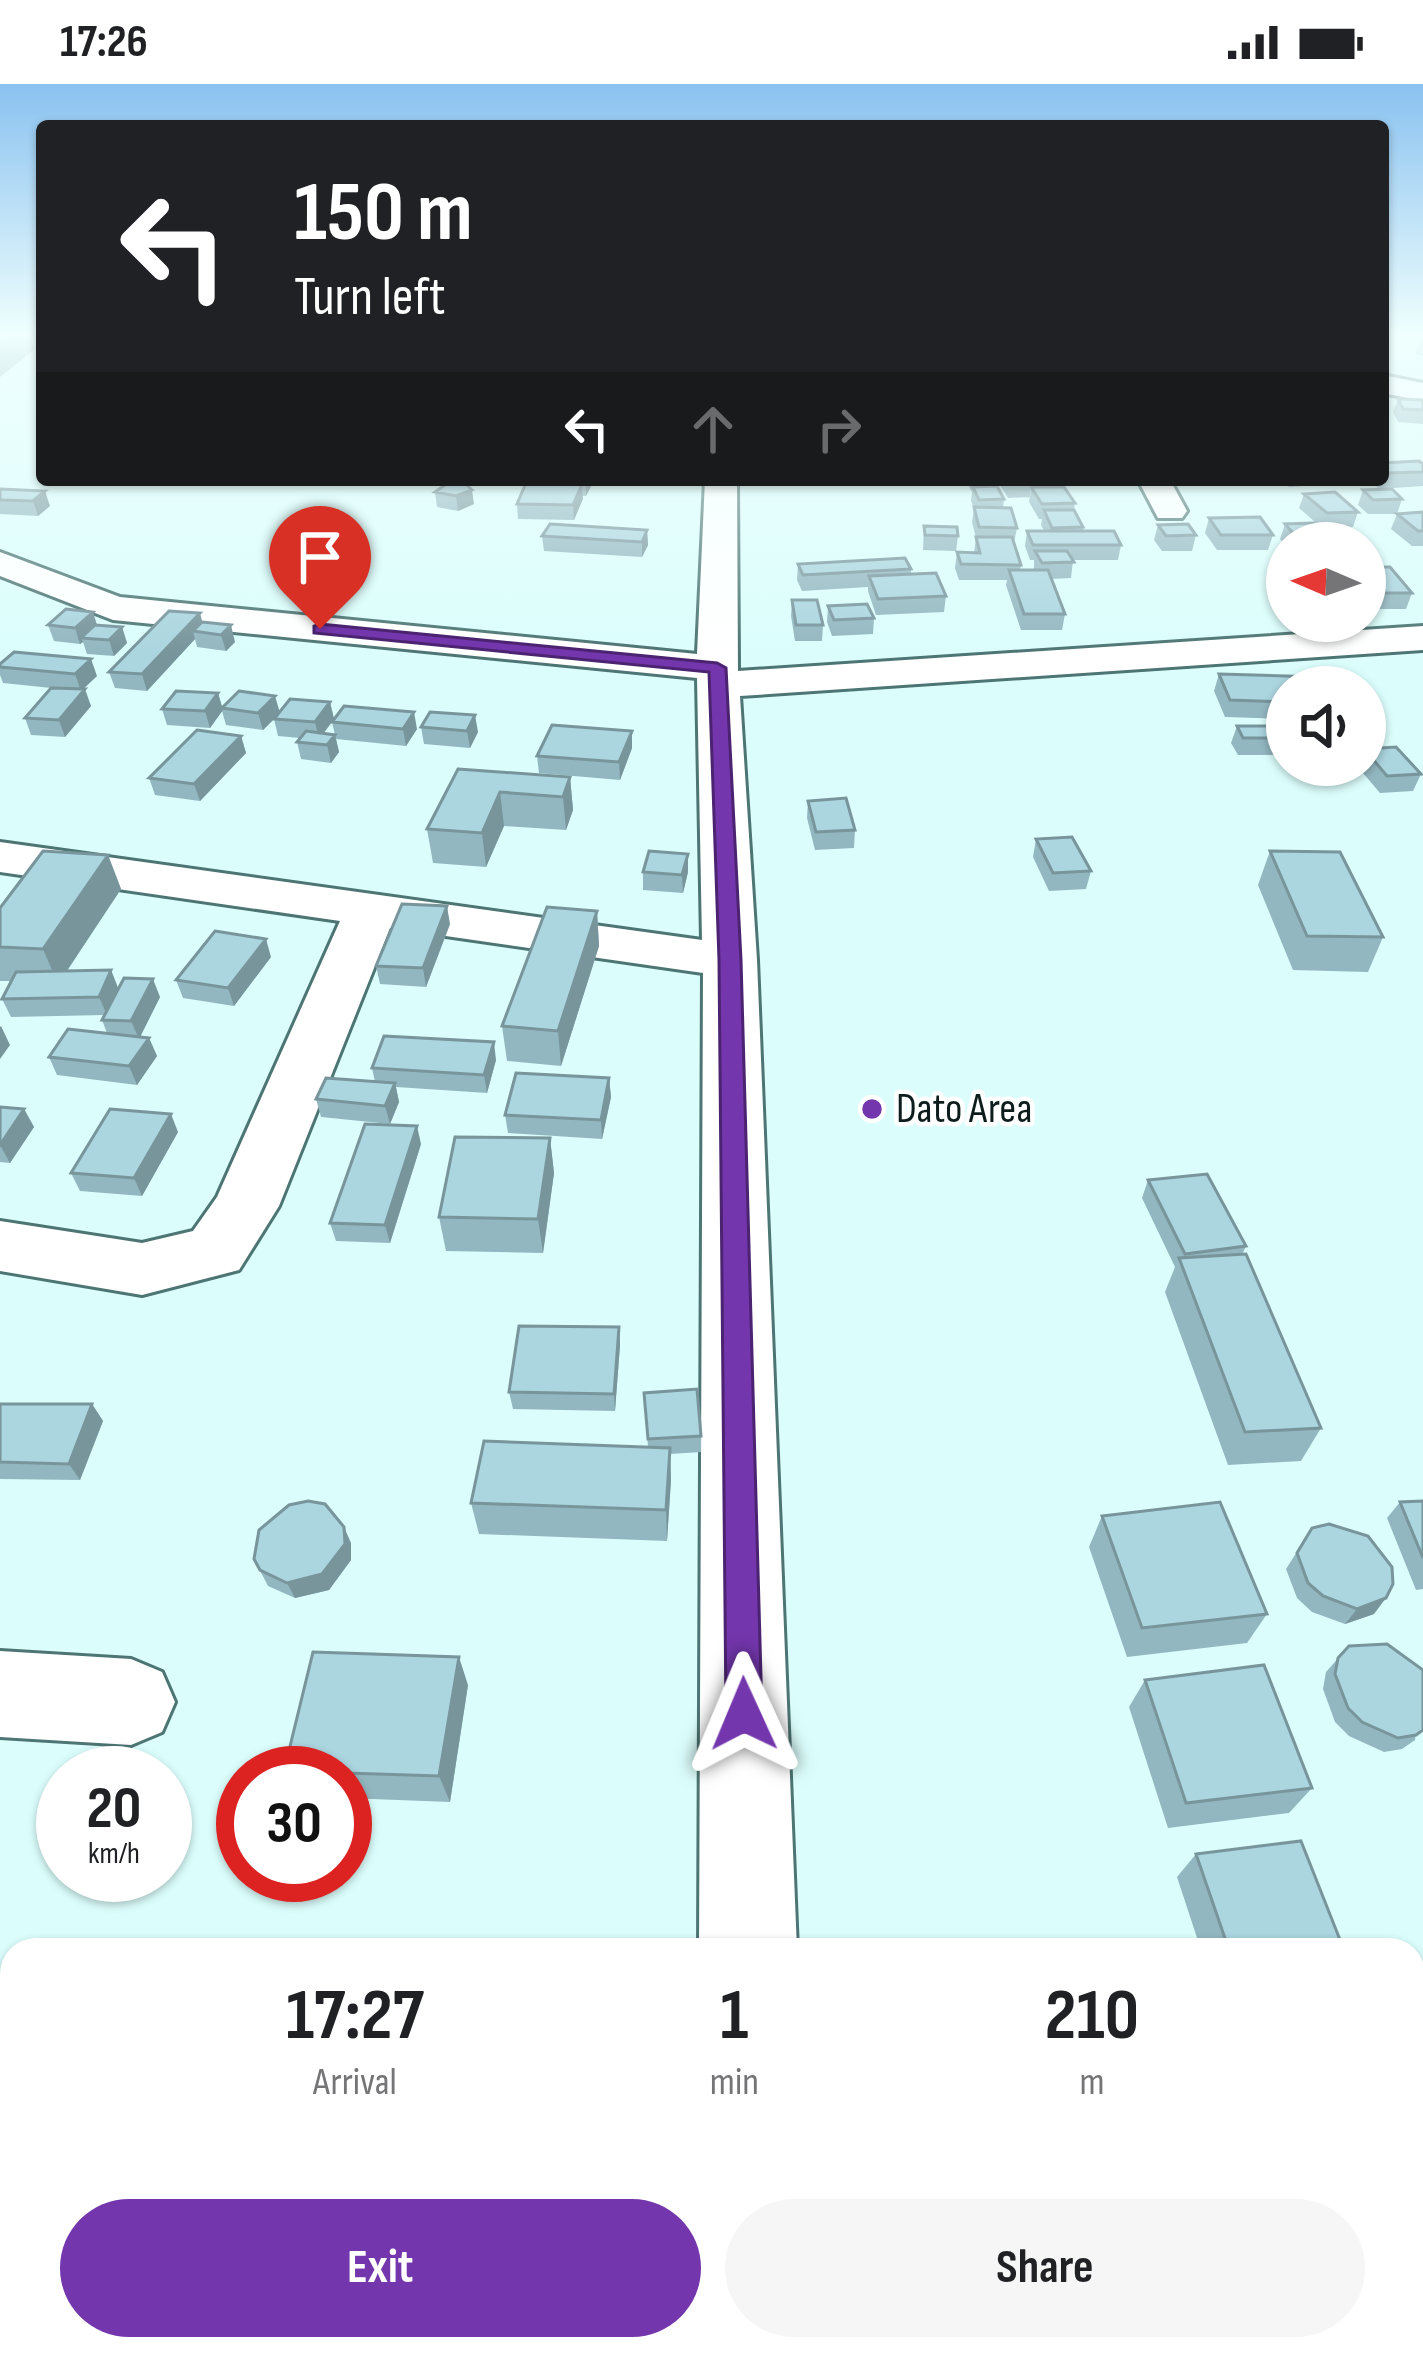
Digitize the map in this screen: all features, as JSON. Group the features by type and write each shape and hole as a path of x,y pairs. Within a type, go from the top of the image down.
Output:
{"street":[{"path":"721,486 718,676 730,960 748,1938"},
{"path":"1157,486 1170,511"},
{"path":"0,563 113,608 718,676 1423,638"},
{"path":"0,857 730,960"},
{"path":"0,1246 142,1269 214,1252 246,1206 371,910"},
{"path":"0,1694 131,1702"}],"building":[{"path":"1419,461 1423,472 1389,473 1389,463"},
{"path":"444,486 472,490 456,496 435,492"},
{"path":"525,486 581,486 573,505 517,504"},
{"path":"997,486 1004,499 979,500 973,487"},
{"path":"1031,487 1064,487 1075,503 1042,504"},
{"path":"0,489 45,491 33,501 0,500"},
{"path":"1392,489 1402,499 1373,500 1363,490"},
{"path":"1335,492 1358,512 1327,513 1304,494"},
{"path":"974,507 1011,508 1017,528 979,527"},
{"path":"1044,510 1074,510 1083,527 1052,528"},
{"path":"1423,512 1423,531 1397,514"},
{"path":"1260,517 1266,535 1221,535 1209,518"},
{"path":"550,524 647,530 642,542 542,536"},
{"path":"1188,524 1196,535 1166,536 1158,525"},
{"path":"924,526 957,527 958,536 925,535"},
{"path":"1027,531 1114,531 1121,545 1033,545"},
{"path":"976,537 1012,537 1021,565 961,564 957,552 980,553"},
{"path":"1035,551 1067,551 1074,562 1042,563"},
{"path":"905,558 911,569 803,575 798,564"},
{"path":"1386,567 1390,567 1412,593 1386,593"},
{"path":"1009,570 1048,570 1065,614 1024,614"},
{"path":"936,573 946,596 878,599 869,576"},
{"path":"792,600 817,600 823,625 796,625"},
{"path":"867,604 874,618 834,620 828,606"},
{"path":"66,609 93,612 75,628 48,625"},
{"path":"169,611 200,613 142,674 109,672"},
{"path":"202,622 231,625 221,635 193,631"},
{"path":"95,625 122,627 109,640 81,638"},
{"path":"14,652 91,659 75,674 0,667"},
{"path":"1219,674 1266,675 1266,701 1230,700"},
{"path":"51,688 85,689 59,720 25,718"},
{"path":"176,691 218,693 205,711 162,709"},
{"path":"239,691 275,696 258,713 222,708"},
{"path":"290,699 330,702 315,722 274,719"},
{"path":"344,706 414,712 403,729 332,722"},
{"path":"430,712 475,715 467,731 421,727"},
{"path":"552,725 632,731 619,762 537,756"},
{"path":"1237,726 1266,726 1266,738 1243,738"},
{"path":"197,730 241,736 194,784 149,778"},
{"path":"306,731 335,735 327,745 297,742"},
{"path":"1396,747 1421,774 1387,776 1386,748"},
{"path":"458,769 570,777 563,797 500,792 482,833 427,829"},
{"path":"846,798 855,830 816,832 808,801"},
{"path":"1072,837 1091,871 1053,873 1036,839"},
{"path":"43,851 108,855 43,949 0,947 0,908"},
{"path":"649,851 688,854 682,875 643,872"},
{"path":"1270,851 1340,852 1383,937 1307,936"},
{"path":"402,904 447,906 423,968 376,966"},
{"path":"547,907 597,911 558,1031 502,1026"},
{"path":"215,931 266,939 228,988 176,980"},
{"path":"111,970 99,997 2,999 16,972"},
{"path":"124,978 153,979 131,1021 102,1020"},
{"path":"68,1029 149,1038 129,1066 49,1057"},
{"path":"384,1036 494,1042 484,1075 372,1068"},
{"path":"516,1073 609,1078 601,1120 505,1115"},
{"path":"326,1078 395,1083 385,1106 316,1099"},
{"path":"0,1107 24,1109 0,1145"},
{"path":"110,1109 171,1114 134,1178 71,1173"},
{"path":"365,1124 417,1126 385,1225 330,1223"},
{"path":"455,1137 550,1138 538,1219 439,1217"},
{"path":"1207,1174 1246,1246 1185,1254 1148,1180"},
{"path":"1246,1254 1321,1428 1245,1432 1179,1258"},
{"path":"519,1326 619,1327 614,1394 509,1392"},
{"path":"697,1389 701,1436 648,1439 644,1393"},
{"path":"0,1404 92,1404 69,1464 0,1462"},
{"path":"484,1441 670,1448 666,1510 471,1503"},
{"path":"1423,1501 1423,1558 1400,1502"},
{"path":"1220,1502 1267,1614 1142,1628 1102,1516"},
{"path":"325,1504 344,1527 345,1544 322,1574 287,1583 260,1570 254,1559 259,1530 289,1505"},
{"path":"1329,1524 1368,1536 1392,1567 1393,1584 1386,1598 1357,1609 1323,1596 1308,1583 1297,1553 1312,1528"},
{"path":"1387,1644 1423,1670 1423,1730 1416,1735 1398,1738 1362,1722 1348,1708 1335,1674 1338,1658 1349,1646"},
{"path":"313,1652 459,1657 439,1776 372,1774 372,1746 290,1746"},
{"path":"1264,1665 1312,1788 1186,1803 1145,1680"},
{"path":"1301,1841 1339,1938 1225,1938 1196,1854"}],"place":[{"name":"Dato Area","path":"872,1109"}],"route":[{"path":"320,629 717,668 730,960 744,1714"}]}
